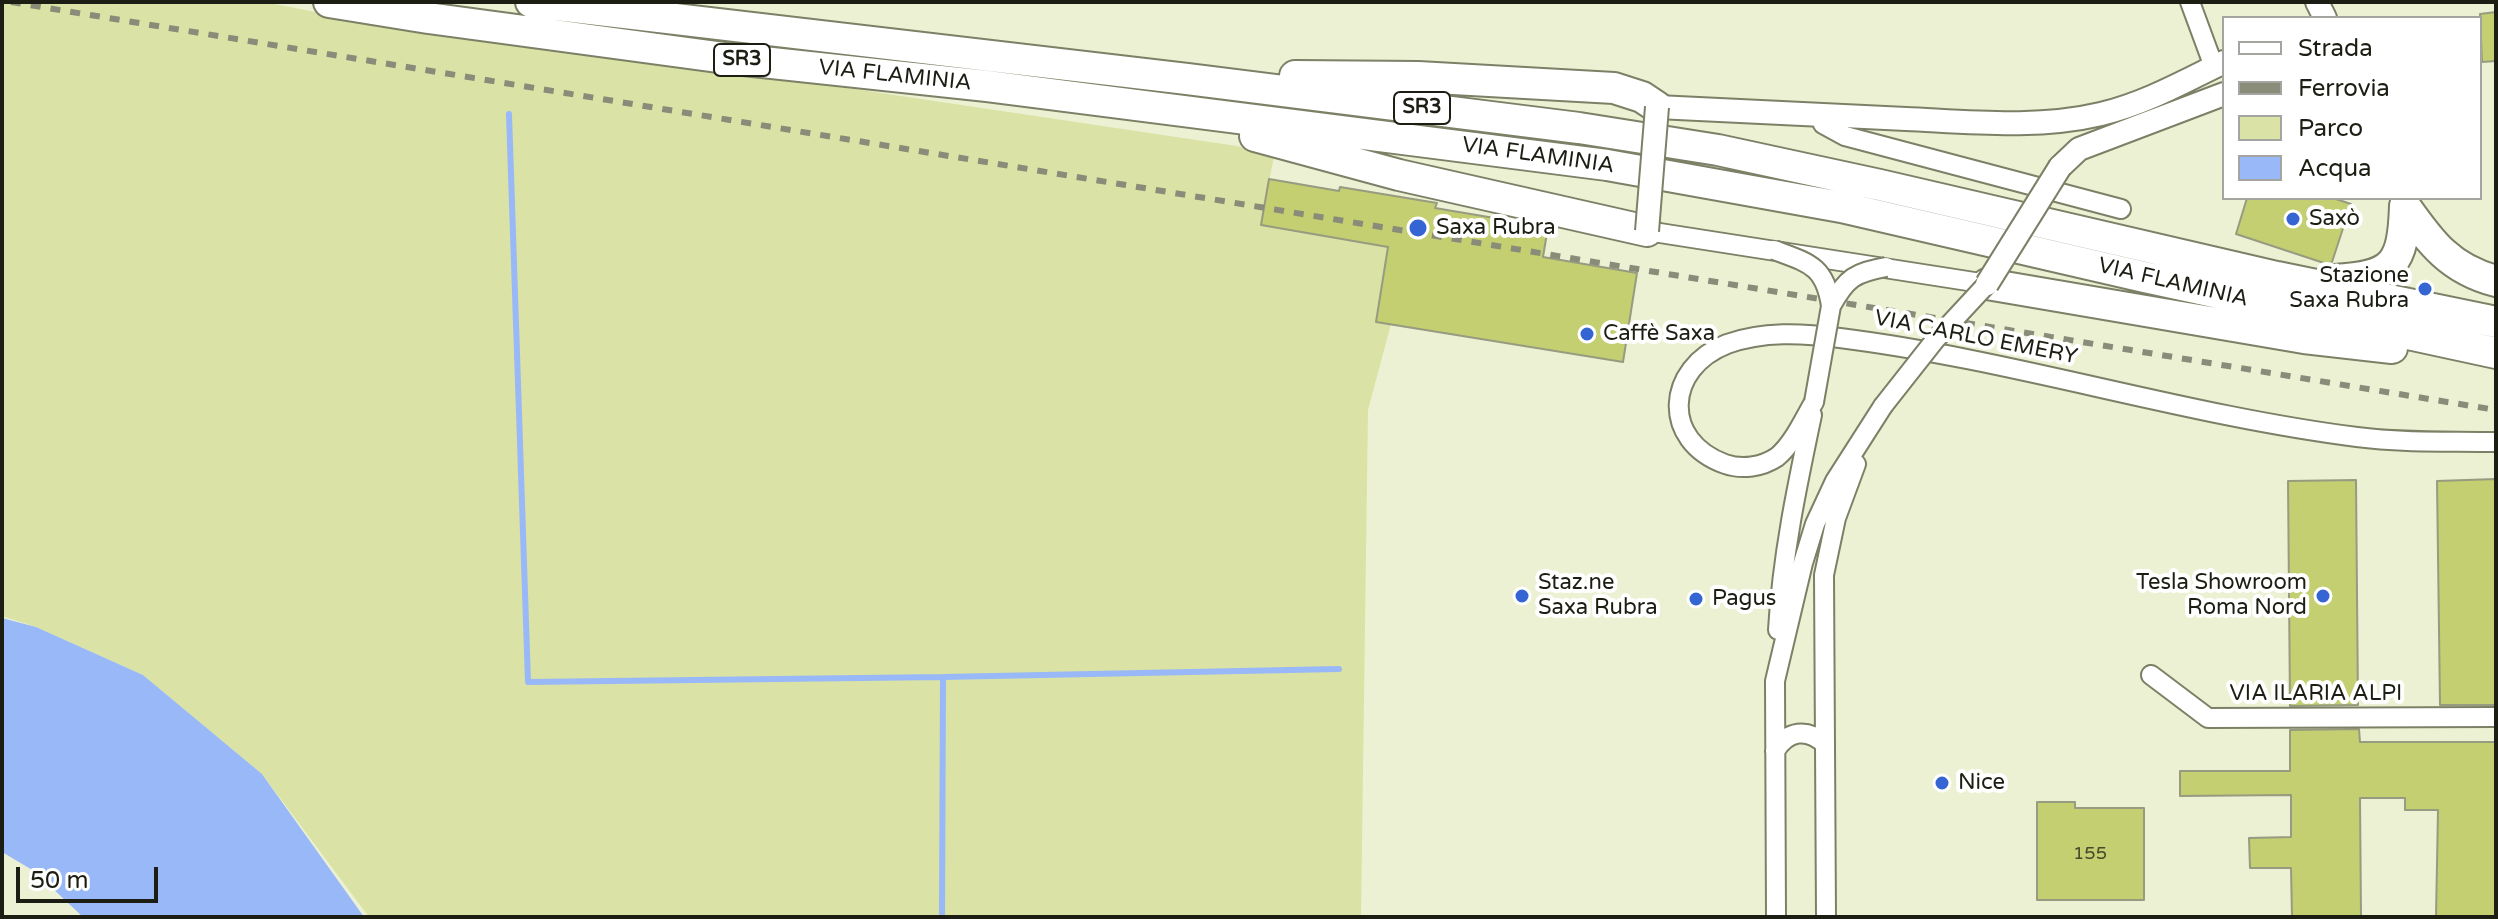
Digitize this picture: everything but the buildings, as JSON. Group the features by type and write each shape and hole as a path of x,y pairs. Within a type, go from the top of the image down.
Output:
{"highway":[{"name":"VIA FLAMINIA","path":"329,2 725,58 987,86 1591,162 1755,190 2496,354"},
{"name":"VIA FLAMINIA","path":"531,2 1187,79 1579,128 1718,150 2302,282 2496,322"},
{"path":"1187,79 1418,77 1590,86 1628,91 1657,107"},
{"path":"1156,108 1399,175 1647,231"},
{"path":"2302,282 2354,279 2375,274 2389,266 2403,245 2404,202"},
{"path":"2404,202 2441,254 2477,275 2496,281"},
{"path":"1987,284 2371,347 2496,354"}],"street":[{"path":"1987,284 1647,231 1657,107 1993,123 2077,119 2151,99 2219,64 2190,2"},
{"path":"1775,681 1803,563 1815,524 1835,481 1883,406 1935,340 1987,284 2060,167 2079,149 2222,95"},
{"path":"1819,115 1823,124 1845,136 2121,209"},
{"path":"1774,250 1816,268 1827,284 1831,306"},
{"path":"1776,917 1775,681 1782,585 1792,512 1831,306 1840,290 1854,276 1886,267"},
{"name":"VIA CARLO EMERY","path":"1814,402 1780,454 1763,464 1742,467 1713,459 1689,439 1681,423 1678,399 1682,383 1692,368 1717,349 1754,338 1800,333 1897,345 2081,382 2176,406 2360,437 2496,442"},
{"path":"1826,917 1824,575 1844,493 1871,428"},
{"name":"VIA ILARIA ALPI","path":"2151,675 2208,718 2496,717"},
{"path":"1775,751 1783,739 1797,733 1808,734 1825,744"}],"green space":[{"path":"2,2 265,2 431,35 854,89 1237,146 1274,156 1261,225 1388,247 1391,324 1368,410 1361,917 369,917 262,774 143,675 36,627 2,616"}],"water":[{"path":"2,618 36,627 143,675 262,774 364,917 83,917 34,871 2,852"}],"waterway":[{"path":"509,114 528,682 943,677"},
{"path":"942,917 943,677 1339,669"}],"railway":[{"path":"11,2 2496,410"}],"place":[{"name":"Saxò","path":"2293,219"},
{"name":"Saxa Rubra","path":"1418,228"},
{"name":"Stazione Saxa Rubra","path":"2425,289"},
{"name":"Caffè Saxa","path":"1587,334"},
{"name":"Staz.ne Saxa Rubra","path":"1522,596"},
{"name":"Tesla Showroom Roma Nord","path":"2323,596"},
{"name":"Pagus","path":"1696,599"},
{"name":"Nice","path":"1942,783"}]}
